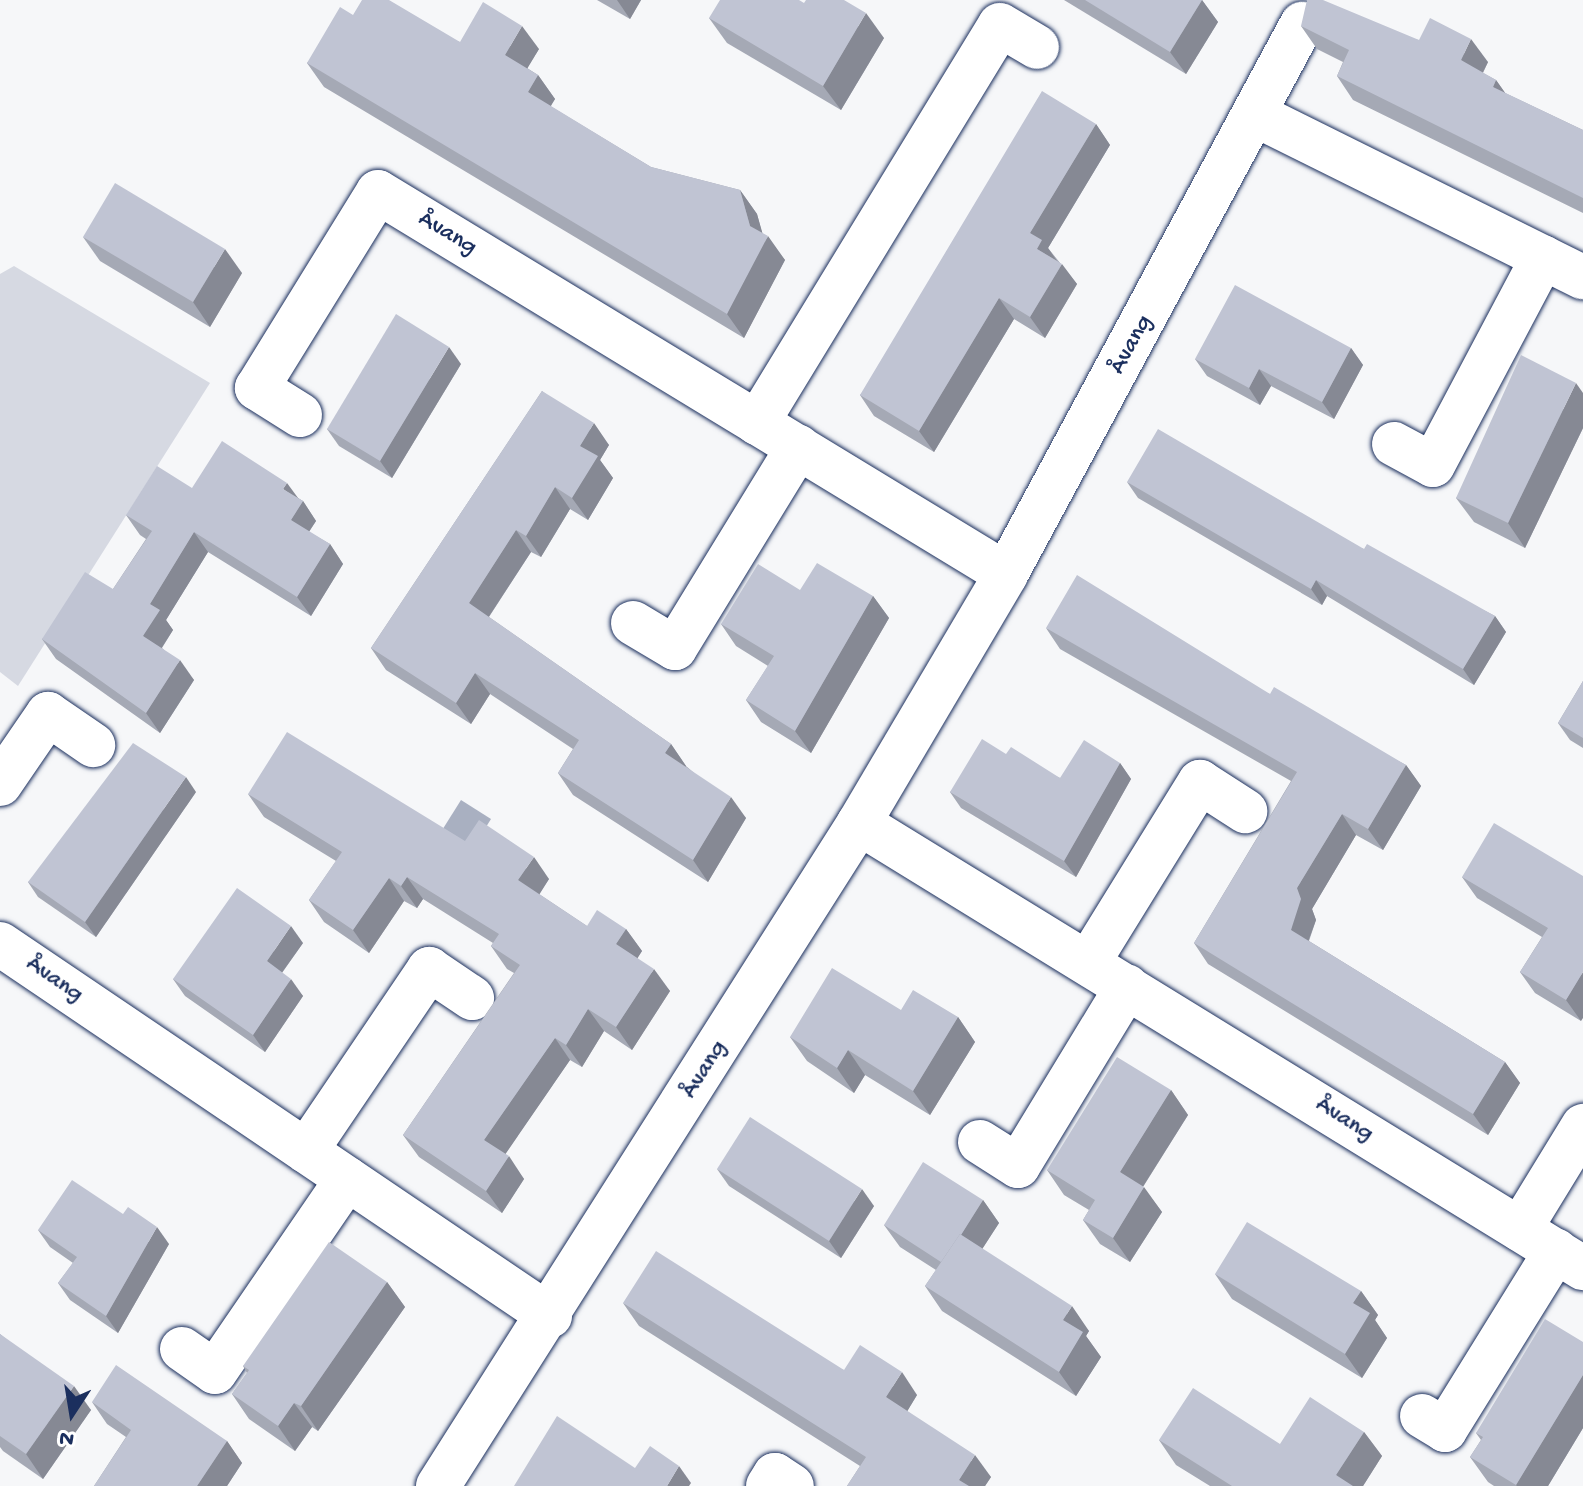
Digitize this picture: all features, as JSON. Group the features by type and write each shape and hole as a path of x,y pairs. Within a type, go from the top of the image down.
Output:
{"street":[{"name":"Åvang","path":"438,1486 550,1316 859,823 1006,574 1258,116 1302,24"},
{"path":"757,423 1000,25 1037,47"},
{"path":"1258,116 1583,277"},
{"name":"Åvang","path":"300,415 257,388 378,192 1006,574"},
{"path":"1394,444 1433,465 1543,257"},
{"path":"633,623 675,648 798,447"},
{"path":"0,784 48,714 93,745"},
{"path":"1088,963 1200,782 1245,811"},
{"name":"Åvang","path":"859,823 1570,1260 1445,1430 1422,1416"},
{"name":"Åvang","path":"0,944 550,1316"},
{"path":"306,1151 429,969 472,998"},
{"path":"980,1142 1018,1166 1127,987"},
{"path":"1520,1229 1583,1126"},
{"path":"182,1349 215,1372 347,1179"},
{"path":"768,1486 775,1475 792,1486"}],"shaded area":[{"path":"14,266 210,383 18,686 0,672 0,274"}],"water":[{"path":"461,800 491,819 454,878 424,859"}],"building":[{"path":"362,0 389,0 460,42 483,2 522,26 505,55 538,75 528,92 651,167 740,190 750,226 768,236 727,314 307,63 340,7 353,15"},
{"path":"720,0 799,0 804,3 806,0 844,0 866,13 823,86 709,18"},
{"path":"1085,0 1202,0 1170,52"},
{"path":"1307,0 1323,0 1419,40 1430,18 1471,39 1461,60 1496,80 1493,87 1583,130 1583,198 1337,76 1349,50 1301,26"},
{"path":"1042,91 1096,124 1030,233 1042,240 1037,249 1062,264 1030,317 999,298 919,431 860,395"},
{"path":"115,183 225,249 193,302 83,237"},
{"path":"1235,285 1351,348 1322,402 1259,369 1249,388 1195,359"},
{"path":"396,314 449,347 380,461 327,429"},
{"path":"1521,355 1576,383 1508,523 1456,498"},
{"path":"542,391 594,423 580,446 598,456 572,498 555,487 526,536 516,530 469,603 671,744 665,753 731,797 693,860 558,773 579,740 475,673 456,703 371,648"},
{"path":"1158,429 1364,549 1367,544 1495,616 1463,669 1316,580 1311,589 1127,482"},
{"path":"222,441 287,483 283,489 303,501 291,520 330,544 297,597 194,532 150,604 160,610 143,636 180,660 146,713 42,639 85,572 113,589 152,531 126,515 157,466 192,488"},
{"path":"817,563 873,596 795,731 746,700 774,656 721,624 758,564 800,590"},
{"path":"1077,575 1270,694 1274,687 1406,765 1368,829 1342,814 1297,888 1301,899 1291,930 1505,1062 1473,1114 1194,943 1297,772 1046,628"},
{"path":"1583,681 1583,738 1558,723"},
{"path":"287,732 465,841 479,820 534,857 518,880 587,926 597,910 626,929 616,944 654,969 616,1027 588,1009 566,1045 555,1038 484,1140 509,1156 486,1191 403,1135 520,965 491,946 499,934 407,877 401,886 389,878 353,930 309,900 342,852 248,794"},
{"path":"982,739 1006,754 1011,747 1060,778 1084,740 1120,763 1064,861 950,792"},
{"path":"133,743 186,777 85,922 28,882"},
{"path":"1494,823 1583,876 1583,972 1566,1000 1520,972 1548,928 1462,877"},
{"path":"237,888 291,926 267,961 291,979 253,1035 173,979"},
{"path":"832,968 901,1010 913,990 958,1017 913,1091 848,1050 837,1068 790,1037"},
{"path":"1117,1057 1171,1090 1120,1172 1144,1187 1113,1238 1083,1220 1095,1200 1047,1170"},
{"path":"750,1117 862,1189 829,1241 717,1169"},
{"path":"923,1162 983,1200 941,1262 884,1225"},
{"path":"72,1180 123,1214 128,1207 157,1227 106,1316 58,1283 77,1257 38,1230"},
{"path":"1247,1222 1361,1291 1353,1303 1370,1313 1345,1354 1215,1274"},
{"path":"960,1234 1072,1306 1063,1320 1083,1332 1059,1372 925,1286"},
{"path":"329,1242 387,1282 301,1406 294,1403 278,1426 232,1394 249,1370 243,1366"},
{"path":"656,1251 844,1370 860,1345 902,1372 886,1397 975,1455 959,1480 969,1486 847,1486 866,1457 623,1303"},
{"path":"1545,1319 1583,1342 1583,1375 1516,1485 1470,1457 1483,1437 1476,1433"},
{"path":"0,1334 74,1386 26,1454 0,1436"},
{"path":"116,1365 227,1441 197,1486 94,1486 131,1430 92,1402"},
{"path":"1193,1388 1280,1444 1310,1397 1364,1432 1336,1475 1353,1486 1232,1486 1159,1440"},
{"path":"557,1416 635,1468 650,1446 679,1466 667,1486 514,1486"}]}
